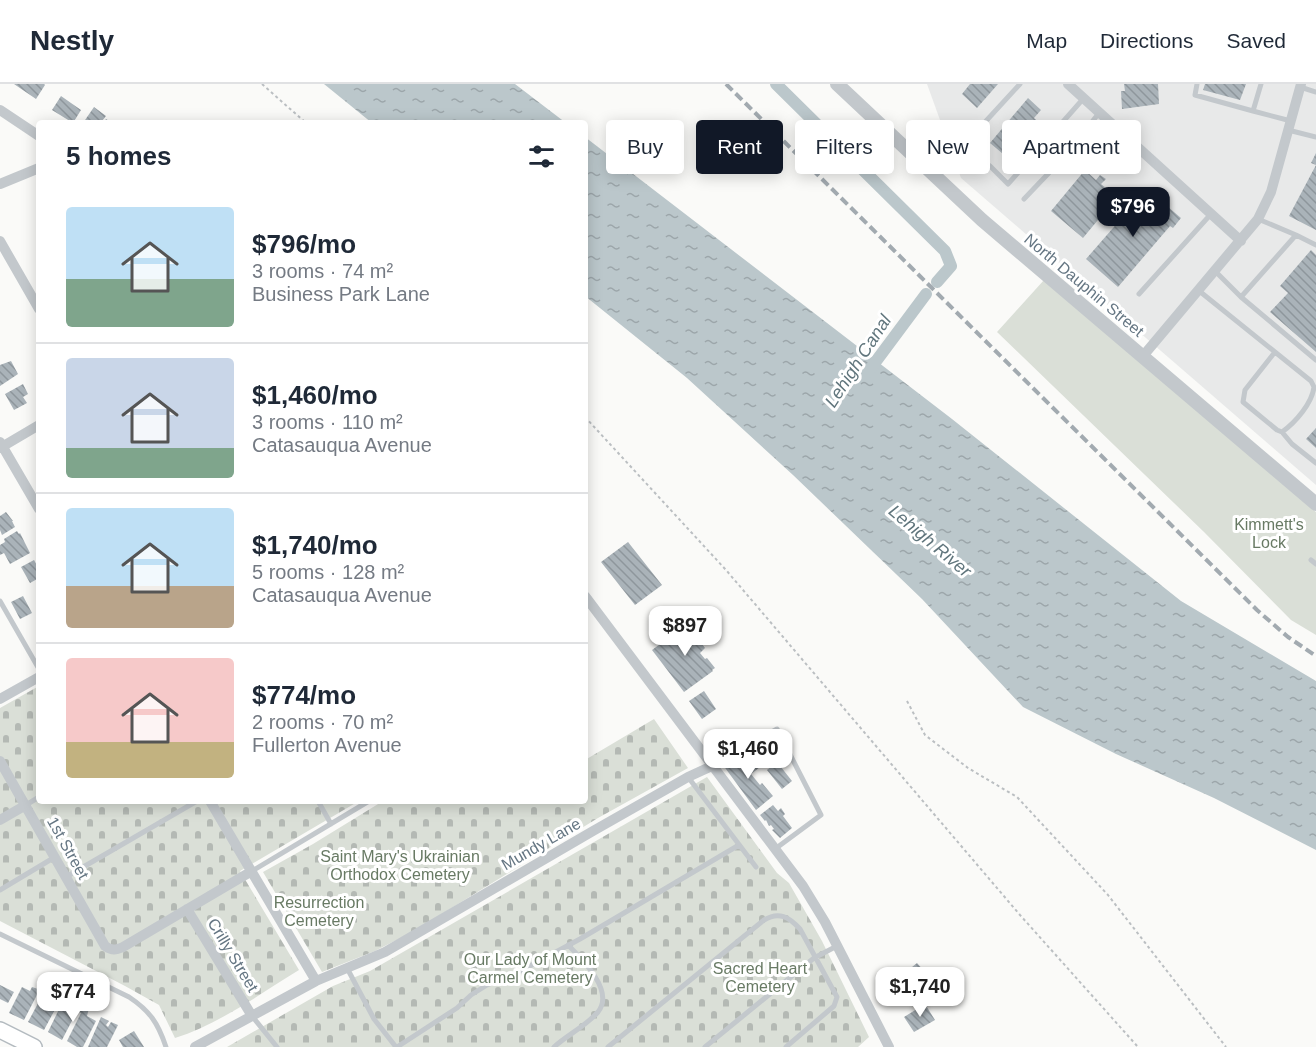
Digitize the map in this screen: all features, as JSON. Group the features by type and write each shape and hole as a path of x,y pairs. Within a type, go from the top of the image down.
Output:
{"main road":[{"path":"0,1030 34,1047"}],"street":[{"name":"North Dauphin Street","path":"837,84 982,220 1316,504"},
{"path":"1068,84 1241,241"},
{"path":"1143,356 1258,219 1271,192 1300,86"},
{"path":"0,110 36,134"},
{"path":"0,184 36,169"},
{"path":"0,241 36,304"},
{"path":"36,427 1,445 36,504"},
{"path":"588,600 803,886 825,922 889,1047"},
{"path":"0,699 36,679"},
{"name":"1st Street","path":"0,761 105,945 110,949"},
{"name":"Mundy Lane","path":"195,1047 316,981 385,952 688,777 712,766"},
{"path":"212,804 316,981"},
{"path":"0,820 26,805"},
{"name":"Crilly Street","path":"110,949 116,950 123,947 252,871"},
{"name":"Crilly Street","path":"187,909 252,1016"}],"lane":[{"path":"987,120 1020,84"},
{"path":"1197,84 1195,95 1252,111 1316,137"},
{"path":"1252,111 1261,84"},
{"path":"1300,86 1316,92"},
{"path":"990,166 1008,184 1083,99"},
{"path":"1024,199 1065,156 1099,113"},
{"path":"1139,294 1211,214"},
{"path":"1258,219 1316,245"},
{"path":"1241,297 1296,235"},
{"path":"1215,271 1241,297 1316,360"},
{"path":"1198,290 1311,381 1314,387 1309,401 1289,427 1282,432"},
{"path":"1275,352 1245,390 1243,402 1282,432 1292,444 1316,463"},
{"path":"0,601 36,664"},
{"path":"712,766 777,729 821,815 775,849"},
{"path":"688,777 756,867"},
{"path":"26,805 36,799"},
{"path":"66,877 192,804"},
{"path":"320,804 331,824"},
{"path":"252,871 364,804"},
{"path":"347,968 374,1019 396,1047 457,1008 487,985 515,974 568,945 739,845"},
{"path":"0,890 55,858"},
{"path":"608,1047 771,916 781,915 800,929 837,997 834,1006 786,1047"},
{"path":"0,934 129,997 145,1008 161,1032 166,1047"},
{"path":"554,1047 599,1011 603,1002 598,983 586,963 568,945"},
{"path":"705,1047 814,958 837,946"},
{"path":"252,1016 277,1047"}],"path":[{"path":"262,84 303,120"},
{"path":"588,420 726,570 1020,915 1138,1047"},
{"path":"907,701 925,735 969,768 1017,796 1100,886 1226,1047"}],"shaded area":[{"path":"927,84 1316,84 1316,485 961,178 960,174 990,174 990,120 940,120"}],"green space":[{"name":"Kimmett's Lock","path":"1044,280 1316,512 1316,635 1291,620 1204,532 997,332"},
{"path":"36,688 36,804 354,804 240,871 299,970 223,1017 175,1038 159,1005 0,921 0,708"},
{"path":"654,719 688,768 598,818 414,931 375,951 322,972 263,872 378,804 588,804 588,758"},
{"name":"Our Lady of Mount Carmel Cemetery","path":"707,777 777,873 789,883 822,941 869,1037 858,1047 227,1047 333,986 370,971"}],"water":[{"path":"324,84 515,84 562,120 368,120"},
{"name":"Lehigh River","path":"588,139 606,153 606,174 633,174 952,419 1181,601 1316,681 1316,850 1214,798 1116,754 1023,707 922,599 793,475 687,378 588,298"}],"building":[{"path":"14,84 44,84 45,85 36,99"},
{"path":"970,84 998,84 977,108 962,94"},
{"path":"1124,84 1158,84 1159,104 1122,109 1121,91 1125,91"},
{"path":"1205,84 1246,84 1240,100 1203,90"},
{"path":"61,96 81,110 75,120 68,120 52,110"},
{"path":"1028,98 1041,110 1034,118 1036,120 1009,120"},
{"path":"94,107 106,116 103,120 85,120"},
{"path":"1002,129 1002,153 990,143"},
{"path":"1316,153 1316,165 1311,163"},
{"path":"1316,165 1316,230 1289,216"},
{"path":"1082,174 1089,174 1096,180 1100,175 1106,179 1101,184 1117,197 1083,238 1051,211"},
{"path":"1147,189 1181,218 1173,228 1170,226 1118,287 1086,259"},
{"path":"1311,250 1316,255 1316,352 1270,312 1288,293 1280,286"},
{"path":"11,361 18,374 0,386 0,365"},
{"path":"23,384 28,394 23,397 27,403 14,410 5,394"},
{"path":"1316,428 1316,448 1306,439"},
{"path":"6,512 15,527 2,535 0,516"},
{"path":"17,531 30,553 10,564 4,553 0,555 0,545 5,542 4,539"},
{"path":"628,542 662,585 635,605 601,562"},
{"path":"34,560 36,580 30,583 21,567"},
{"path":"23,596 32,613 20,619 11,602"},
{"path":"696,622 703,632 697,637 705,648 700,653 715,668 684,692 652,650 687,624 689,627"},
{"path":"704,691 716,709 702,719 689,701"},
{"path":"742,753 746,758 743,761 747,767 759,757 764,764 751,774 773,796 756,810 723,765"},
{"path":"777,762 792,781 782,789 767,770"},
{"path":"773,805 778,811 781,808 785,814 783,816 792,828 780,838 760,815"},
{"path":"917,963 926,973 911,986 902,975"},
{"path":"0,985 14,992 8,1003 0,999"},
{"path":"22,987 30,991 32,987 38,989 24,1020 9,1013"},
{"path":"43,994 59,1002 44,1030 28,1022"},
{"path":"67,999 79,1003 78,1008 80,1004 83,1005 81,1008 84,1009 86,1006 89,1008 87,1016 96,1021 83,1047 77,1047 67,1041 81,1013 77,1011 62,1040 48,1032 62,1000 66,1002"},
{"path":"925,1004 935,1020 914,1032 904,1017"},
{"path":"101,1017 109,1021 106,1025 108,1027 111,1022 118,1025 107,1047 88,1047"},
{"path":"134,1031 144,1047 123,1047 119,1040"}],"waterway":[{"name":"Lehigh Canal","path":"776,84 945,251 951,266 937,282"},
{"name":"Lehigh Canal","path":"868,372 926,294"}],"railway":[{"path":"726,84 1257,610 1288,637 1316,656"}],"park label":[{"name":"Saint Mary's Ukrainian Orthodox Cemetery","path":"400,865"},
{"name":"Resurrection Cemetery","path":"319,911"},
{"name":"Sacred Heart Cemetery","path":"760,977"}]}
